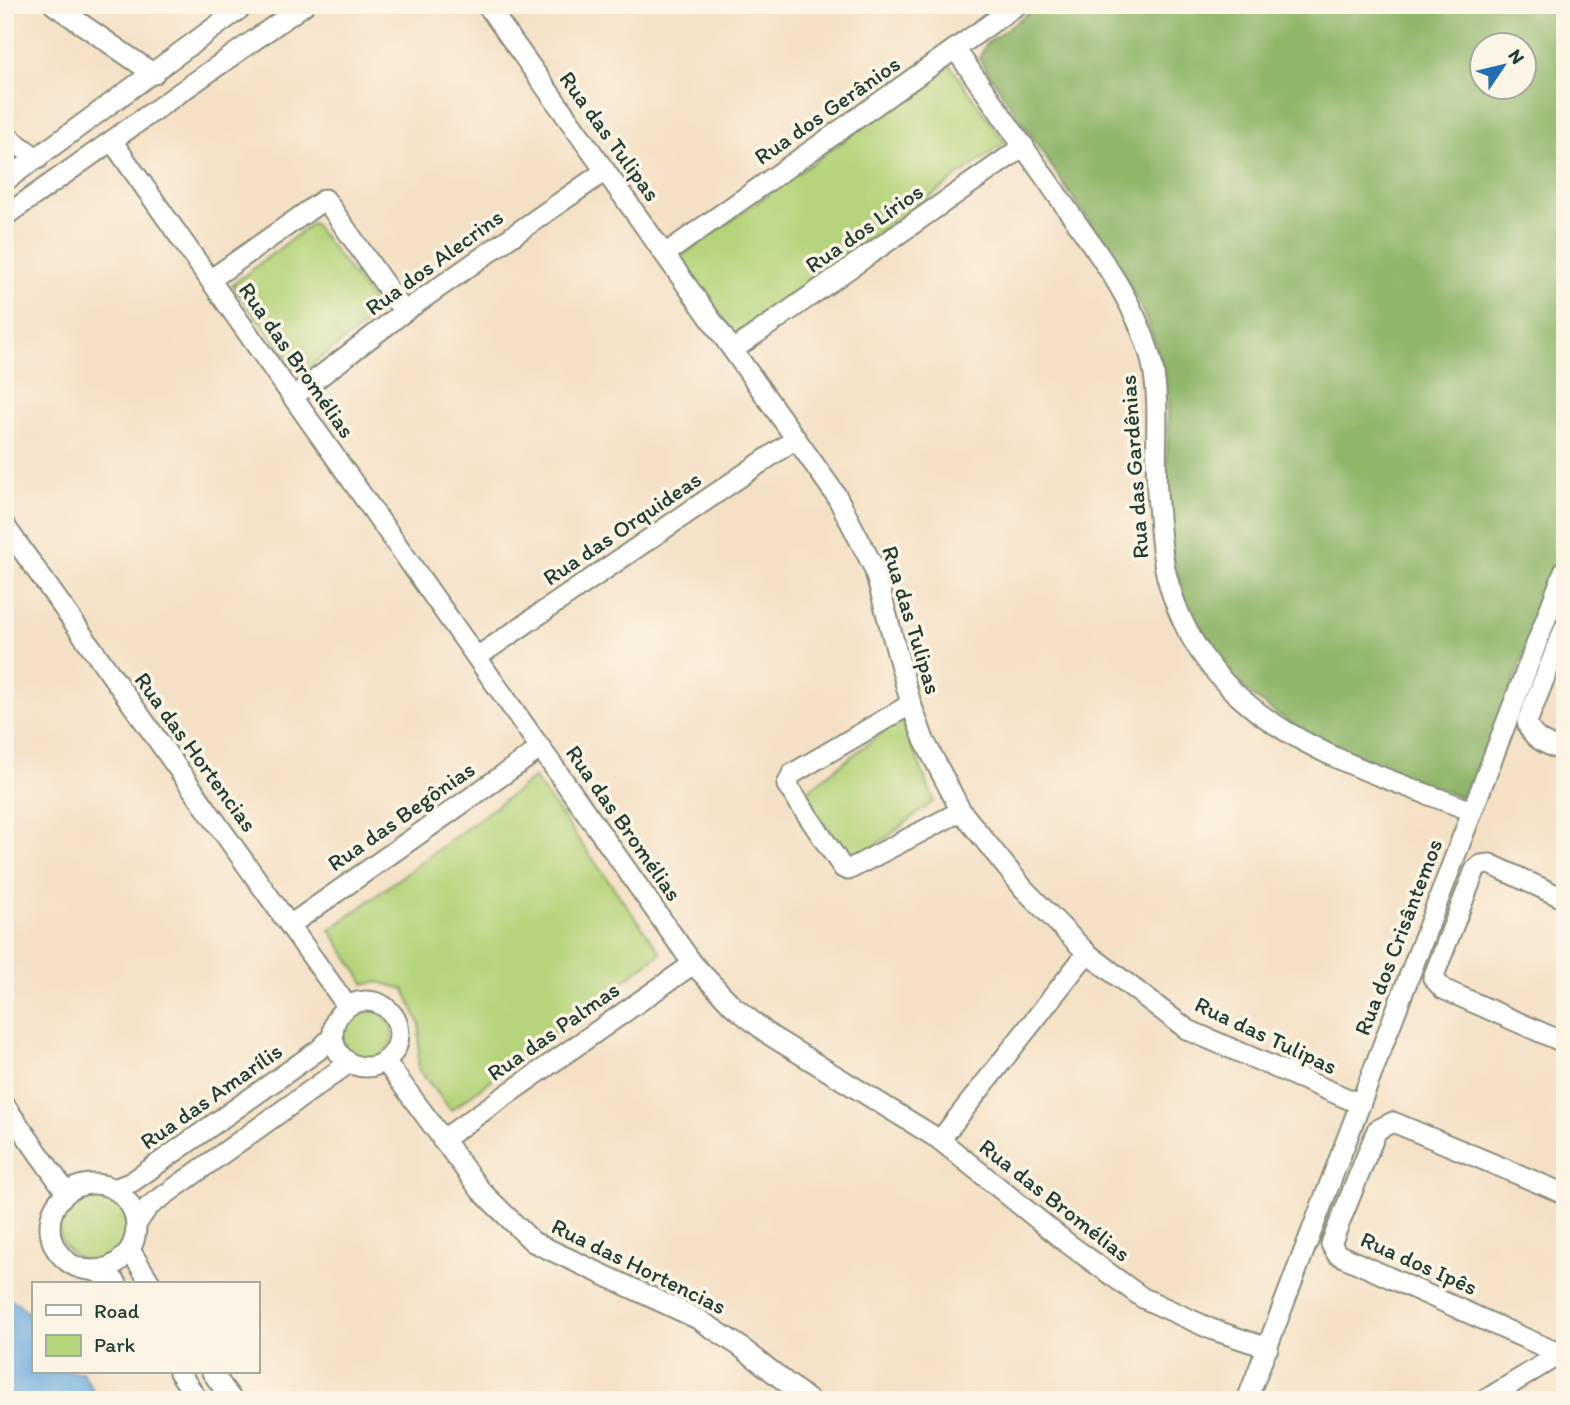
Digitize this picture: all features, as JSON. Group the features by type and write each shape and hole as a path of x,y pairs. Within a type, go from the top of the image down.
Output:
{"street":[{"path":"54,5 155,74"},
{"path":"5,181 155,74 245,5"},
{"path":"5,216 304,5"},
{"name":"Rua das Tulipas","path":"486,5 733,350 794,440 836,495 861,537 874,568 911,704 924,740 961,811 1024,889 1087,953 1188,1030 1360,1104"},
{"name":"Rua dos Gerânios","path":"665,254 1017,5"},
{"name":"Rua das Gardênias","path":"956,50 1108,267 1149,352 1156,395 1157,500 1166,572 1180,617 1199,650 1227,687 1262,718 1296,740 1332,757 1472,811"},
{"path":"5,135 38,159"},
{"name":"Rua das Bromélias","path":"112,141 693,964 733,1006 771,1036 940,1140 1067,1243 1143,1298 1211,1329 1268,1348"},
{"name":"Rua dos Lírios","path":"733,350 1024,146"},
{"name":"Rua dos Alecrins","path":"293,397 404,312 605,171"},
{"path":"210,280 325,199 404,312"},
{"name":"Rua das Orquideas","path":"477,657 794,440"},
{"name":"Rua das Hortencias","path":"5,526 347,1006"},
{"name":"Rua dos Crisântemos","path":"1247,1400 1565,569"},
{"path":"1565,627 1527,722 1531,734 1538,740 1565,752"},
{"path":"911,704 792,774 787,785 843,868 848,870 961,811"},
{"name":"Rua das Begônias","path":"290,925 541,748"},
{"path":"1565,899 1490,864 1481,865 1475,870 1433,978 1443,989 1565,1043"},
{"path":"940,1140 1087,953"},
{"name":"Rua das Palmas","path":"442,1140 693,964"},
{"path":"370,1000 390,1010 400,1031 398,1043 385,1061 367,1067 349,1063 335,1047 332,1037 336,1019 347,1006 370,1000"},
{"name":"Rua das Amarílis","path":"114,1189 132,1182 332,1037"},
{"name":"Rua das Hortencias","path":"385,1061 481,1191 533,1242 698,1319 809,1400"},
{"path":"95,1271 116,1265 131,1250 137,1223 148,1207 349,1063"},
{"path":"5,1106 66,1192"},
{"name":"Rua dos Ipês","path":"1562,1349 1337,1254 1331,1244 1377,1130 1386,1123 1393,1122 1565,1194"},
{"path":"115,1282 95,1271 77,1268 62,1258 52,1242 50,1224 54,1206 66,1192 82,1185 98,1184 114,1189 130,1203 137,1223"},
{"path":"131,1250 150,1282"},
{"path":"1485,1400 1562,1349"},
{"path":"180,1374 198,1400"},
{"path":"213,1374 232,1400"}],"green space":[{"path":"1039,5 1565,5 1565,544 1474,788 1460,797 1346,752 1298,727 1255,698 1220,663 1193,619 1175,564 1167,496 1167,394 1160,360 1149,328 1119,266 979,59 986,44"},
{"path":"950,65 1005,143 735,335 680,257"},
{"path":"313,223 381,312 300,374 232,285"},
{"path":"901,718 934,801 853,863 803,794"},
{"path":"534,778 661,953 451,1110 418,1069 420,1024 404,989 379,982 365,984 330,930"},
{"path":"366,1008 385,1015 392,1034 385,1053 366,1060 347,1053 340,1034 347,1015"},
{"path":"93,1193 106,1196 117,1203 124,1214 127,1227 124,1240 117,1251 106,1258 93,1261 80,1258 69,1251 62,1240 59,1227 62,1214 69,1203 80,1196"}],"water":[{"path":"5,1297 17,1303 31,1318 32,1374 83,1374 99,1400 9,1400 5,1397"}]}
